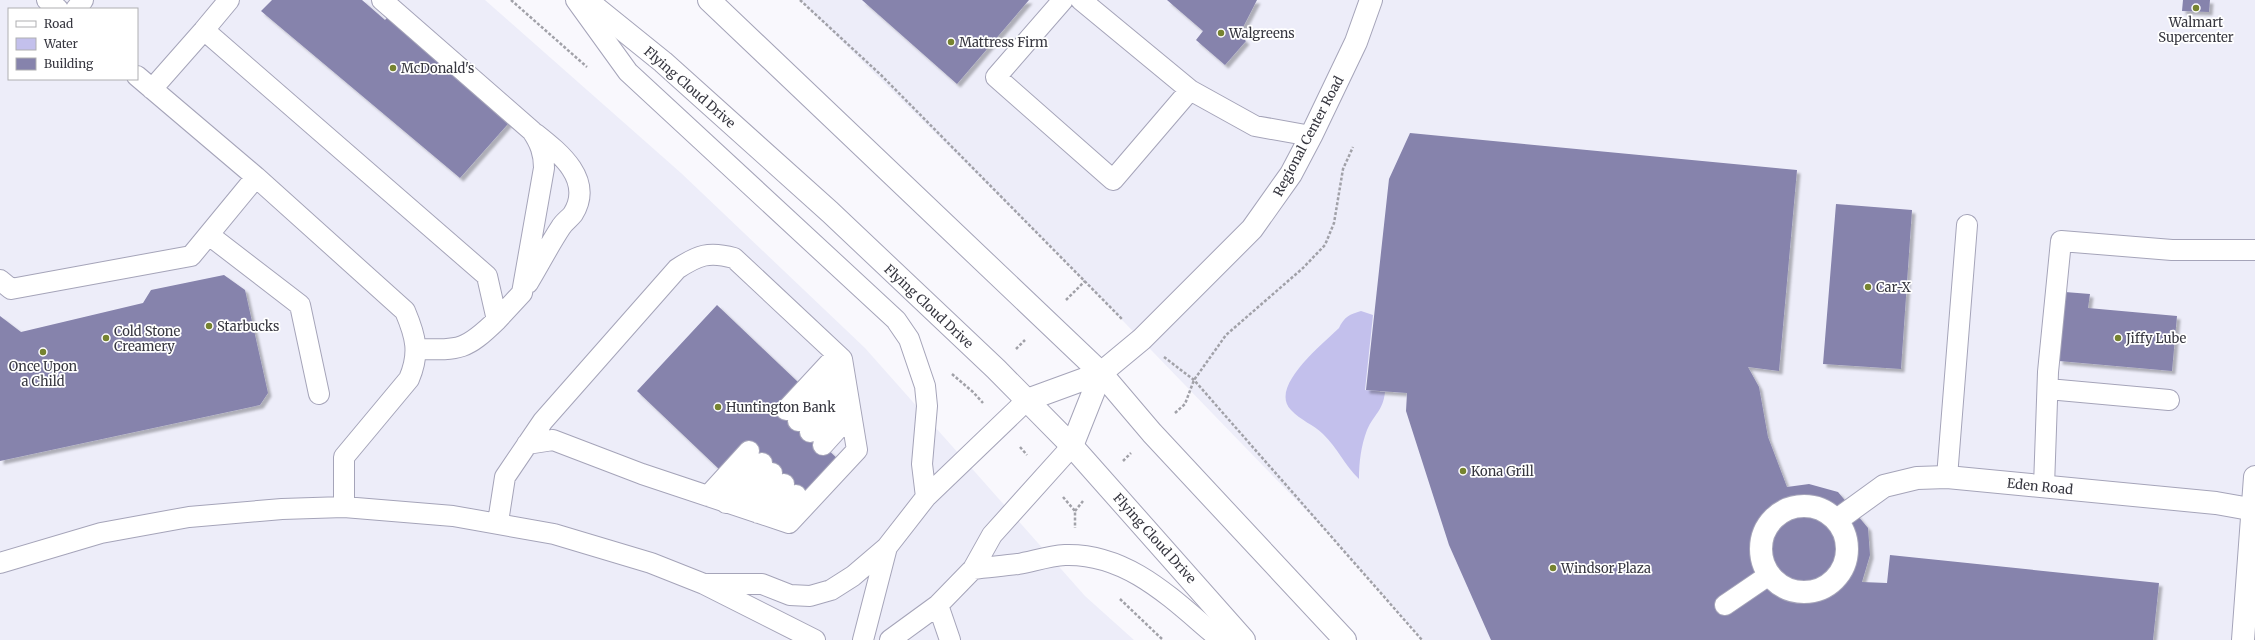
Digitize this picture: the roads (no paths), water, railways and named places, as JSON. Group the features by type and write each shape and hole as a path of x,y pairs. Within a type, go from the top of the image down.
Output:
{"main road":[{"name":"Flying Cloud Drive","path":"586,0 663,62 830,212 1027,400 1072,446 1244,640"},
{"path":"709,0 1101,373 1152,433 1345,640"},
{"name":"Regional Center Road","path":"1027,400 1101,373 1142,339 1252,229 1287,180 1311,136 1356,42 1370,0"},
{"name":"Regional Center Road","path":"1072,446 1101,373"},
{"name":"Eden Road","path":"1837,520 1884,486 1917,478 1947,477 2216,503 2254,509"},
{"path":"2243,640 2254,509 2255,477"},
{"path":"1803,506 1815,507 1827,512 1837,520 1844,533 1848,546 1847,561 1841,574 1831,584 1818,591 1805,593 1792,591 1779,585 1769,575 1763,563 1761,549 1763,536 1769,524 1778,514 1790,508 1803,506"}],"lane":[{"path":"47,0 57,8"},
{"path":"77,8 83,0"},
{"path":"152,89 229,0"},
{"path":"382,0 532,131 560,153 577,178 579,196 572,214 561,226 522,293 479,337 462,347 452,350 416,349"},
{"path":"576,0 628,72 896,320 909,339 925,386 927,406 922,464 926,497"},
{"path":"1063,0 996,77 1113,180 1190,90"},
{"path":"1081,0 1190,90 1255,126 1311,136"},
{"path":"204,30 487,276 497,320"},
{"path":"138,77 256,177 405,311 414,331 416,349 415,364 409,379 344,457 344,508"},
{"path":"522,293 544,168 544,156 539,142 532,131"},
{"path":"0,280 11,289 191,256 256,177"},
{"path":"1947,477 1967,225"},
{"path":"209,235 300,305 319,394"},
{"path":"2044,486 2048,389 2061,241 2172,250 2255,250"},
{"path":"498,522 505,477 527,444 543,421 677,269 690,260 703,255 717,254 734,258 840,363 847,392 857,450 789,523 588,455 553,440 527,444"},
{"path":"810,433 840,363"},
{"path":"2048,389 2169,400"},
{"path":"810,433 847,392"},
{"path":"704,584 762,584 790,595 810,596 831,590 853,576 887,547 926,497 1027,400"},
{"path":"810,433 852,423"},
{"path":"890,640 938,605 972,569 992,535 1072,446"},
{"path":"741,507 773,473"},
{"path":"741,507 773,473"},
{"path":"741,507 773,473"},
{"path":"0,564 101,533 140,525 219,514 282,509 344,508 453,516 498,522 554,534 636,558 704,584 815,640"},
{"path":"863,640 887,547"},
{"path":"972,569 1018,564 1064,555 1105,559 1133,571 1164,592 1221,640"},
{"path":"1725,605 1769,575"},
{"path":"938,605 950,640"}],"water":[{"path":"1361,311 1373,315 1365,390 1385,392 1382,404 1367,430 1363,442 1359,466 1359,479 1328,439 1295,414 1291,410 1286,400 1287,390 1292,378 1311,354 1339,328 1345,319"}],"place":[{"name":"Walmart Supercenter","path":"2196,8"},
{"name":"Walgreens","path":"1221,33"},
{"name":"Mattress Firm","path":"951,42"},
{"name":"McDonald's","path":"393,68"},
{"name":"Car-X","path":"1868,287"},
{"name":"Starbucks","path":"209,326"},
{"name":"Cold Stone Creamery","path":"106,338"},
{"name":"Jiffy Lube","path":"2118,338"},
{"name":"Once Upon a Child","path":"43,352"},
{"name":"Huntington Bank","path":"718,407"},
{"name":"Kona Grill","path":"1463,471"},
{"name":"Windsor Plaza","path":"1553,568"}]}
